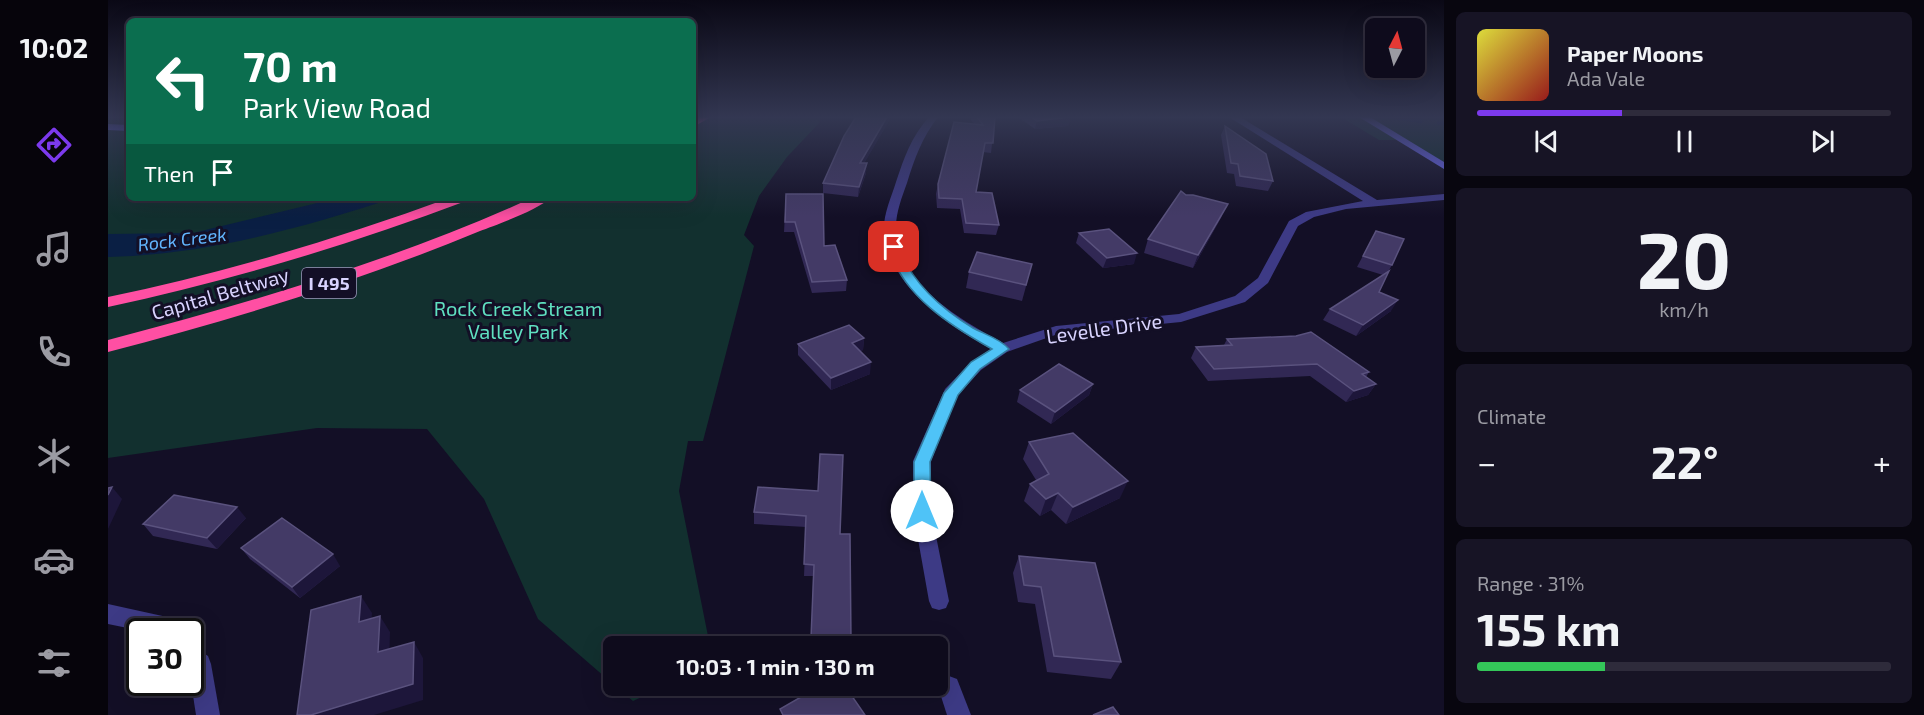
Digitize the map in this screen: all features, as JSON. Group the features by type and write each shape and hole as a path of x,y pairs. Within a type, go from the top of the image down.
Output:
{"highway":[{"name":"Capital Beltway","path":"108,302 250,268 330,244 452,201"},
{"name":"Capital Beltway","path":"108,346 248,308 348,277 445,242 536,201"}],"street":[{"path":"911,150 890,230 899,264 927,298 966,329 1002,349"},
{"path":"1288,150 1374,203"},
{"path":"1418,150 1444,166"},
{"name":"Levelle Drive","path":"939,601 922,511 922,462 951,393 976,366 1002,349 1056,330 1181,318 1240,299 1263,280 1293,224 1310,214 1346,206 1444,197"},
{"path":"108,614 128,618"},
{"path":"949,687 959,715"},
{"path":"204,690 208,715"}],"green space":[{"name":"Rock Creek Stream Valley Park","path":"108,150 126,150 126,201 696,201 696,150 793,150 759,196 744,235 754,246 703,441 688,441 679,491 708,636 603,636 603,675 538,619 484,499 427,429 317,428 108,458"},
{"path":"1415,150 1444,150 1444,169"},
{"path":"627,696 644,696 633,701"}],"water":[{"name":"Rock Creek","path":"326,201 384,201 324,220 253,238 181,251 108,257 108,234 193,233"}],"building":[{"path":"838,150 867,150 860,163 867,163 859,187 823,183"},
{"path":"947,150 984,150 976,192 992,193 999,225 966,223 962,199 939,198 938,184"},
{"path":"1229,150 1261,150 1266,154 1273,181 1240,176 1238,164 1231,163"},
{"path":"1181,191 1186,195 1228,204 1198,255 1148,239"},
{"path":"786,194 823,194 824,246 835,245 847,280 812,282 795,222 785,222"},
{"path":"1109,229 1137,253 1107,258 1079,233"},
{"path":"1376,231 1404,239 1392,265 1363,256"},
{"path":"977,252 1032,264 1026,285 969,272"},
{"path":"1389,271 1379,292 1398,300 1363,325 1330,309"},
{"path":"849,325 864,338 852,343 871,362 831,378 798,344"},
{"path":"1311,332 1369,372 1362,374 1376,384 1354,391 1317,364 1214,369 1196,347 1232,345 1227,339 1296,336"},
{"path":"1059,364 1093,384 1055,412 1020,390"},
{"path":"1073,433 1128,481 1073,507 1058,493 1046,499 1030,484 1049,474 1029,442"},
{"path":"820,454 843,455 840,534 850,534 851,636 811,636 814,565 804,564 806,516 754,512 758,487 818,491"},
{"path":"174,495 237,507 207,538 143,524"},
{"path":"282,518 333,554 292,587 241,548"},
{"path":"1019,556 1095,563 1121,662 1054,656 1041,587 1024,585"},
{"path":"361,596 359,622 380,616 378,652 414,642 413,684 311,715 297,715 311,610"},
{"path":"803,696 852,696 865,715 783,715 780,709"},
{"path":"1113,707 1119,715 1093,715"}],"route":[{"path":"894,247 899,264 927,298 966,329 1002,349 976,366 951,393 922,462 922,511"}]}
